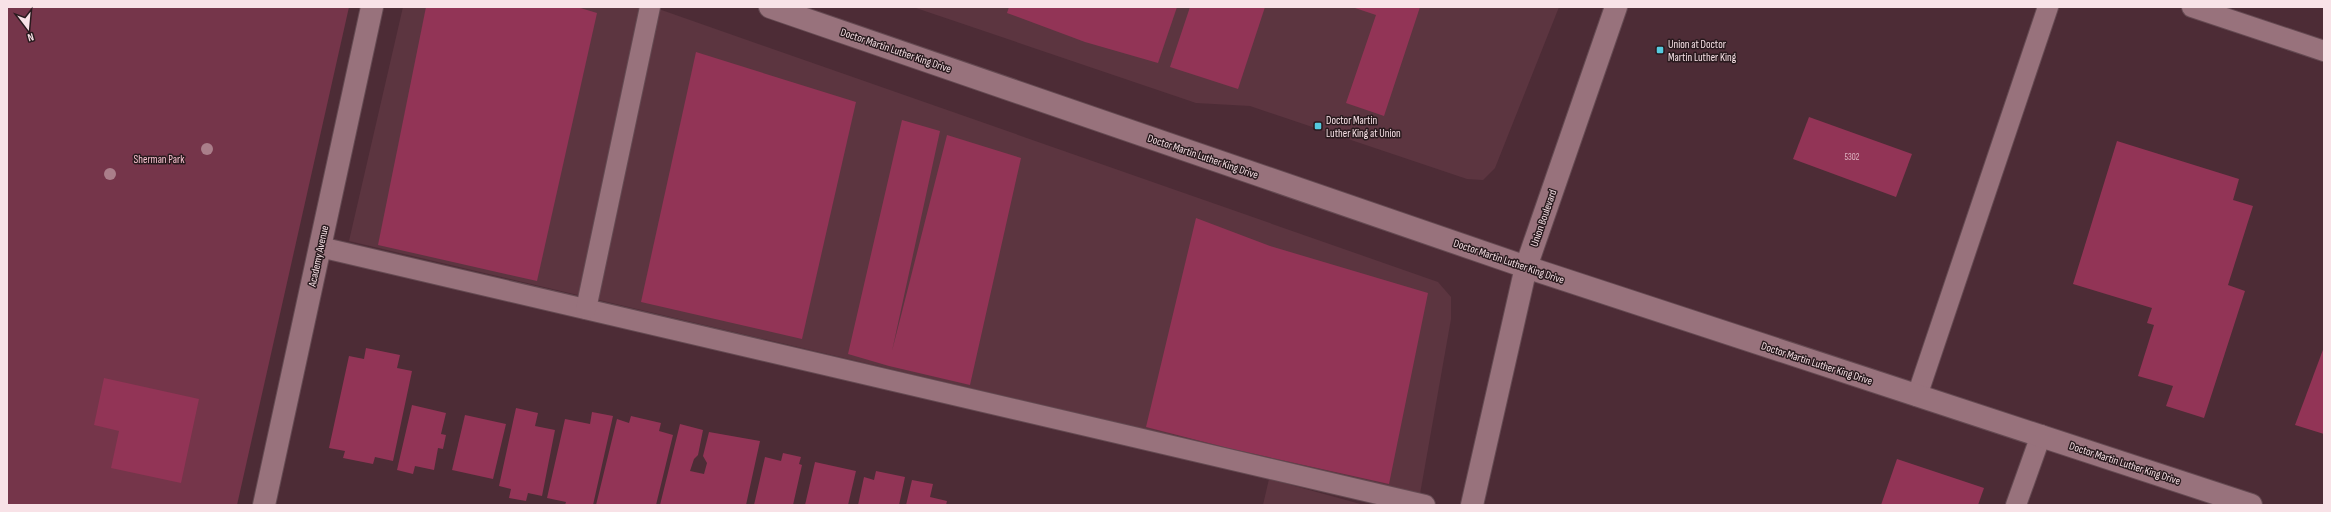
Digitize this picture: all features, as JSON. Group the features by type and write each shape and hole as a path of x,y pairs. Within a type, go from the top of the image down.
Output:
{"main road":[{"name":"Academy Avenue","path":"267,504 320,247 372,7"},
{"name":"Doctor Martin Luther King Drive","path":"770,7 1526,267 2251,505"},
{"name":"Union Boulevard","path":"1472,505 1526,267 1616,7"}],"lane":[{"path":"586,309 650,7"},
{"path":"1917,396 2048,7"},
{"path":"2192,7 2324,51"},
{"path":"320,247 1425,505"},
{"path":"2016,505 2041,435"}],"shaded area":[{"path":"403,7 653,7 1438,282 1451,297 1451,319 1420,494 349,241"},
{"path":"913,7 1559,7 1495,168 1483,180 1467,179 1250,106 1196,103"},
{"path":"1269,479 1364,505 1263,505"}],"green space":[{"name":"Sherman Park","path":"7,7 349,7 237,505 7,505"}],"building":[{"path":"426,7 577,7 597,13 537,281 378,245"},
{"path":"1009,7 1177,7 1158,63 1085,42 1007,13"},
{"path":"1190,7 1265,7 1238,89 1170,67"},
{"path":"1352,7 1420,7 1384,116 1346,103 1376,15"},
{"path":"696,52 856,102 802,339 641,302"},
{"path":"1809,117 1912,154 1896,197 1793,159"},
{"path":"902,120 940,131 892,351 947,135 1021,158 970,385 889,366 848,354"},
{"path":"2117,141 2239,179 2233,200 2253,206 2228,285 2245,291 2204,418 2166,406 2173,386 2138,376 2154,325 2147,323 2152,308 2073,284"},
{"path":"1196,218 1270,246 1428,293 1389,484 1228,448 1146,427"},
{"path":"2324,347 2324,434 2295,425"},
{"path":"366,348 400,355 397,368 412,371 393,461 375,457 373,464 343,458 345,451 329,448 349,356 364,359"},
{"path":"104,378 199,399 181,483 111,468 119,431 94,425"},
{"path":"412,405 446,413 441,434 446,435 443,449 438,448 434,470 415,466 413,474 397,470"},
{"path":"516,408 538,413 535,426 555,430 542,496 528,493 526,501 509,498 511,489 499,486"},
{"path":"592,412 613,416 593,505 565,505 566,502 547,498 565,419 590,424"},
{"path":"465,415 506,424 493,479 452,470"},
{"path":"631,416 661,423 659,431 673,435 656,505 596,505 617,419 629,423"},
{"path":"680,424 703,430 698,455 694,459 690,471 704,474 707,463 703,456 709,432 760,441 746,505 660,505"},
{"path":"783,453 801,457 799,464 802,465 793,505 754,505 765,457 781,461"},
{"path":"1897,459 1984,488 1978,505 1881,505"},
{"path":"815,462 856,471 848,505 805,505"},
{"path":"876,471 905,477 899,505 858,505 864,477 874,480"},
{"path":"912,480 933,484 930,497 947,501 946,505 906,505"}],"place":[{"name":"Union at Doctor Martin Luther King","path":"1660,50"},
{"name":"Doctor Martin Luther King at Union","path":"1318,126"}]}
